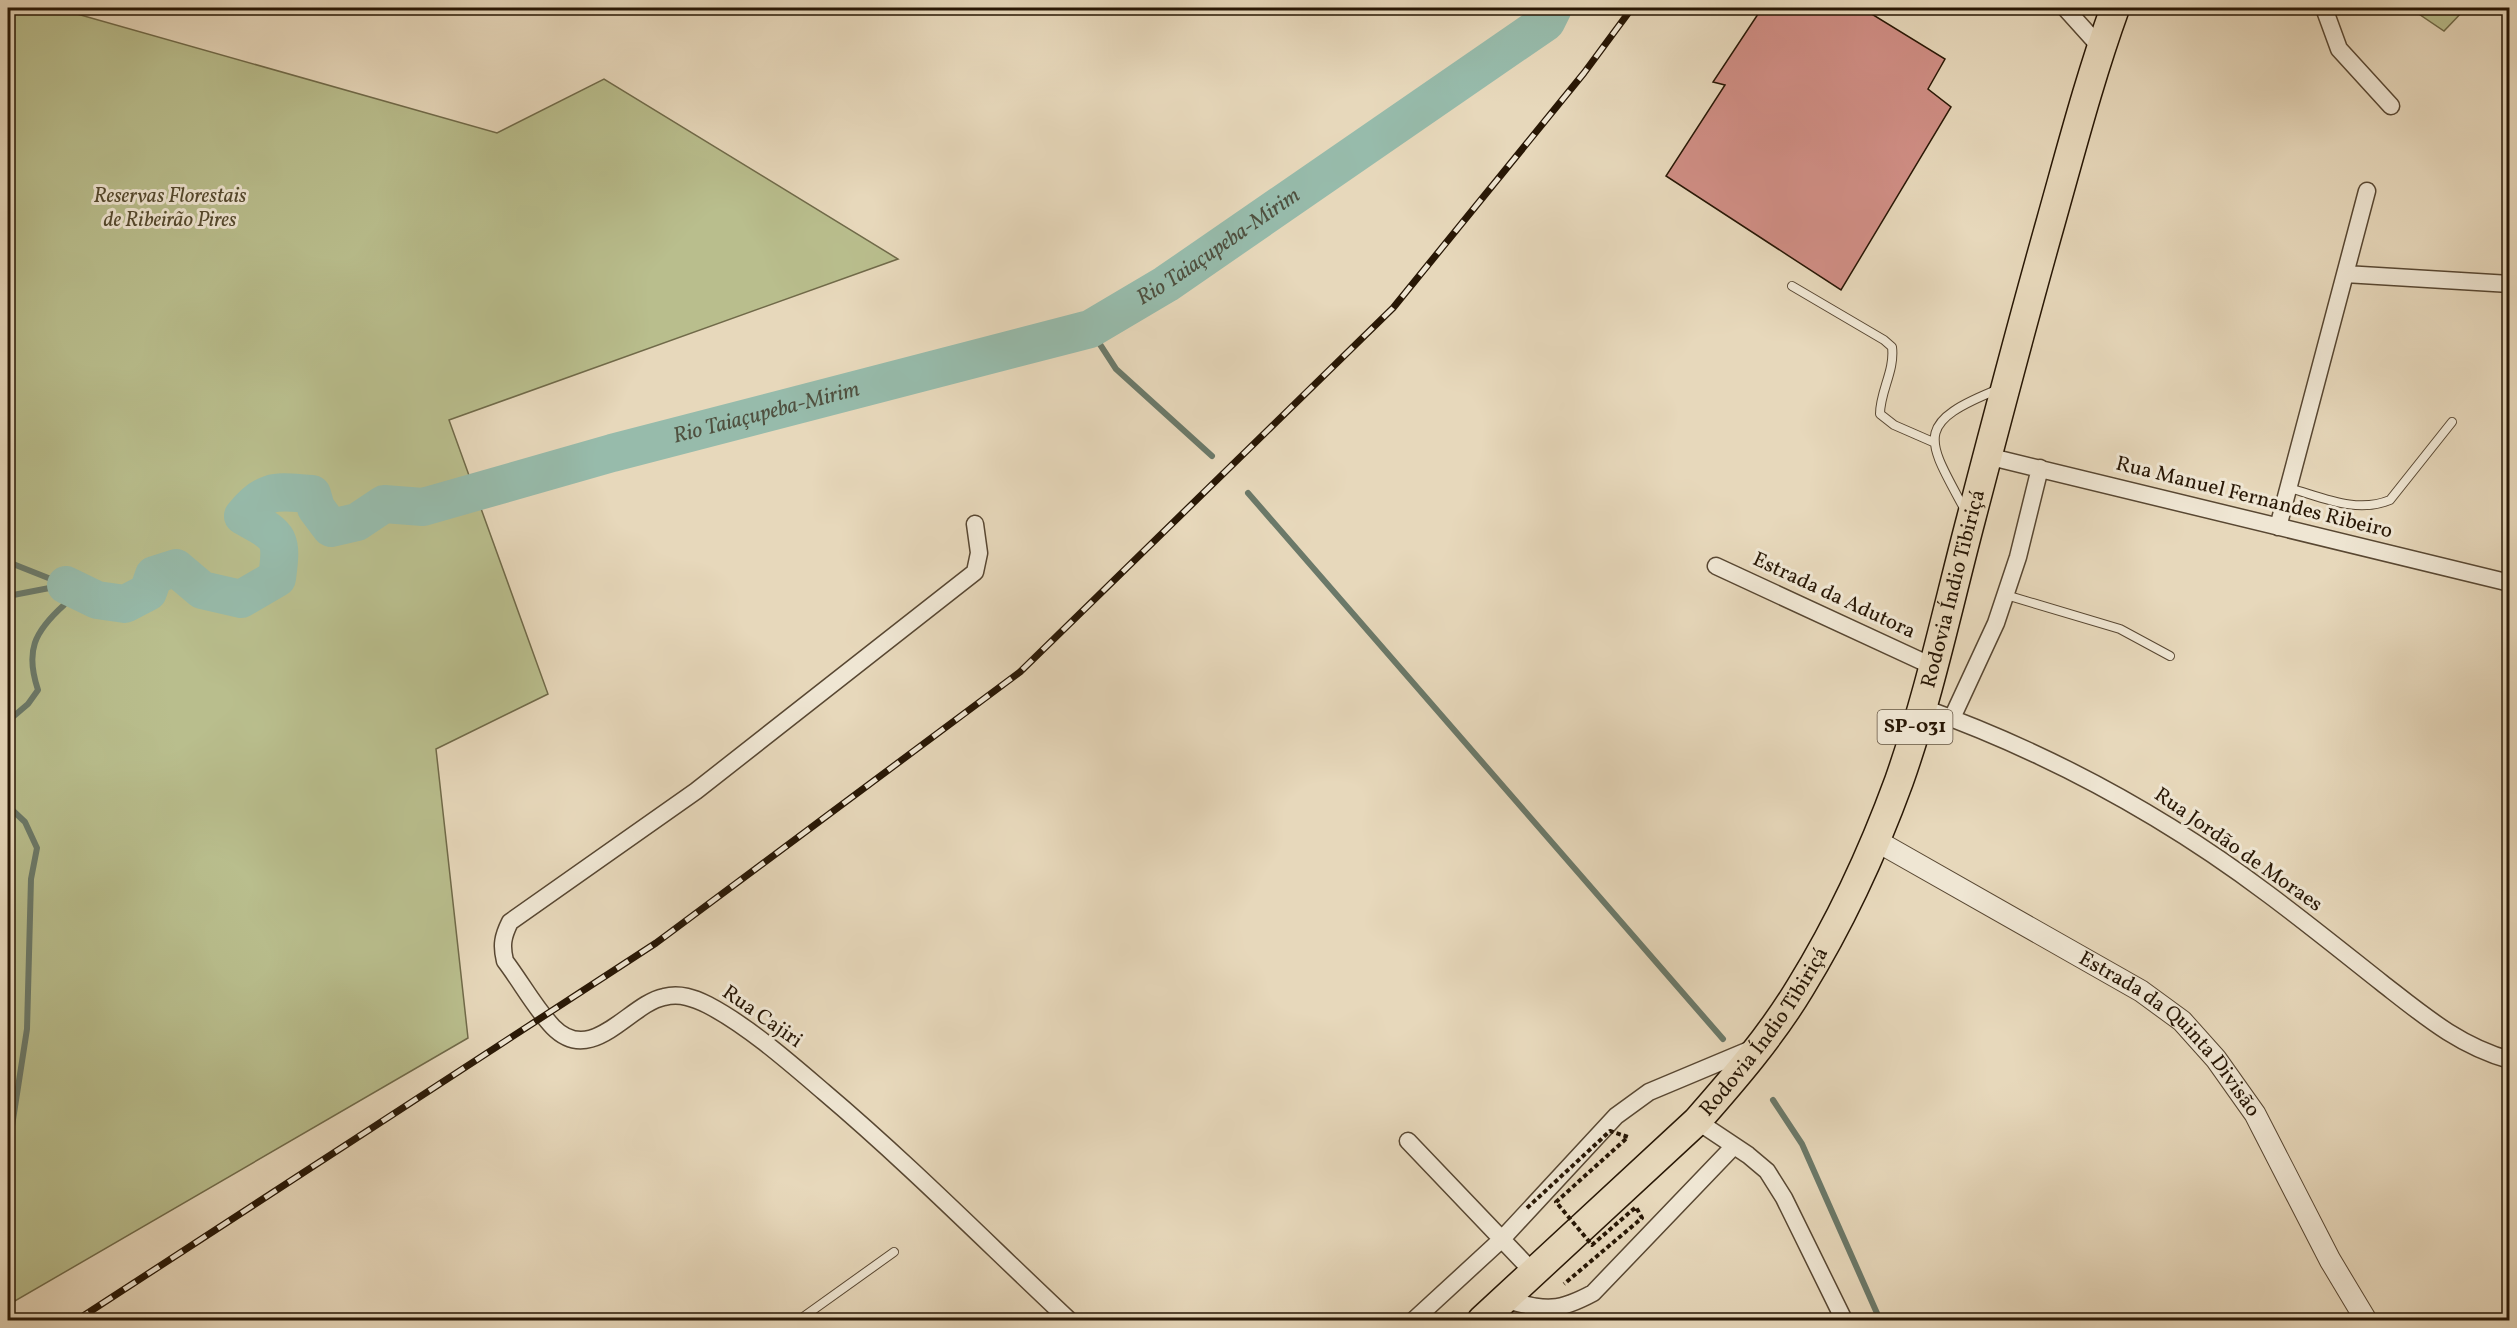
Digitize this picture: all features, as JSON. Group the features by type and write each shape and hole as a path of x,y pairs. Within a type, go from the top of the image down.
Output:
{"highway":[{"name":"Rodovia Índio Tibiriçá","path":"1482,1320 1697,1121 1761,1045 1800,987 1837,920 1875,840 1900,779 2037,272 2101,48 2115,8"}],"street":[{"path":"2324,8 2339,49 2391,106"},
{"path":"2072,10 2101,48"},
{"path":"2278,527 2367,191"},
{"path":"2345,274 2510,284"},
{"name":"Rua Manuel Fernandes Ribeiro","path":"1987,456 2510,583"},
{"path":"1952,718 1996,623 2006,595 2019,557 2040,468"},
{"name":"Rua Cajiri","path":"975,524 979,553 975,572 696,791 510,922 503,934 502,949 506,961 554,1028 568,1037 579,1040 606,1034 652,1000 666,996 678,995 695,999 713,1008 792,1065 861,1123 1069,1320"},
{"name":"Estrada da Adutora","path":"1716,566 1932,666"},
{"name":"Rua Jordão de Moraes","path":"1921,707 2047,759 2135,806 2268,894 2454,1038 2510,1060"},
{"name":"Estrada da Quinta Divisão","path":"1875,840 2141,992 2182,1021 2216,1059 2255,1114 2330,1260 2366,1320"},
{"path":"1414,1320 1502,1239 1616,1116 1631,1104 1657,1088 1761,1045"},
{"path":"1697,1121 1767,1171 1784,1198 1844,1320"},
{"path":"1408,1141 1534,1273"},
{"path":"1504,1300 1547,1310 1572,1305 1593,1293 1734,1146"}],"lane":[{"path":"1792,285 1892,347 1892,367 1882,397 1880,414 1894,425 1933,442"},
{"path":"1971,519 1943,469 1933,442 1936,430 1942,420 1954,409 2007,385"},
{"path":"2289,488 2358,507 2376,506 2390,500 2452,422"},
{"path":"2006,595 2120,629 2170,656"},
{"path":"799,1320 894,1252"}],"path":[{"path":"1527,1208 1610,1131 1628,1137 1557,1202 1592,1245 1636,1207 1642,1218 1564,1284"}],"green space":[{"name":"Reservas Florestais de Ribeirão Pires","path":"8,8 56,8 497,133 604,79 898,259 449,420 548,694 436,749 468,1038 8,1305"},
{"path":"2410,8 2466,8 2444,31"}],"building":[{"path":"1762,8 1862,8 1945,59 1928,89 1951,107 1841,290 1666,176 1725,85 1713,82"}],"waterway":[{"name":"Rio Taiaçupeba-Mirim","path":"66,585 97,600 125,604 148,592 154,575 176,568 202,590 241,599 277,578 279,553 276,538 243,516 259,500 273,493 312,494 316,508 331,528 357,522 384,504 423,507 612,453 1090,329 1166,284 1546,22 1553,8"},
{"path":"1090,329 1116,369 1212,456"},
{"path":"1248,493 1723,1039"},
{"path":"8,562 66,585"},
{"path":"8,596 65,585"},
{"path":"8,721 28,704 38,690 32,664 35,643 45,624 64,605 66,585"},
{"path":"8,806 25,822 37,848 31,879 27,1029 8,1152"},
{"path":"1773,1100 1802,1144 1880,1320"}],"railway":[{"path":"77,1320 656,943 1020,672 1393,308 1584,73 1632,8"}]}
